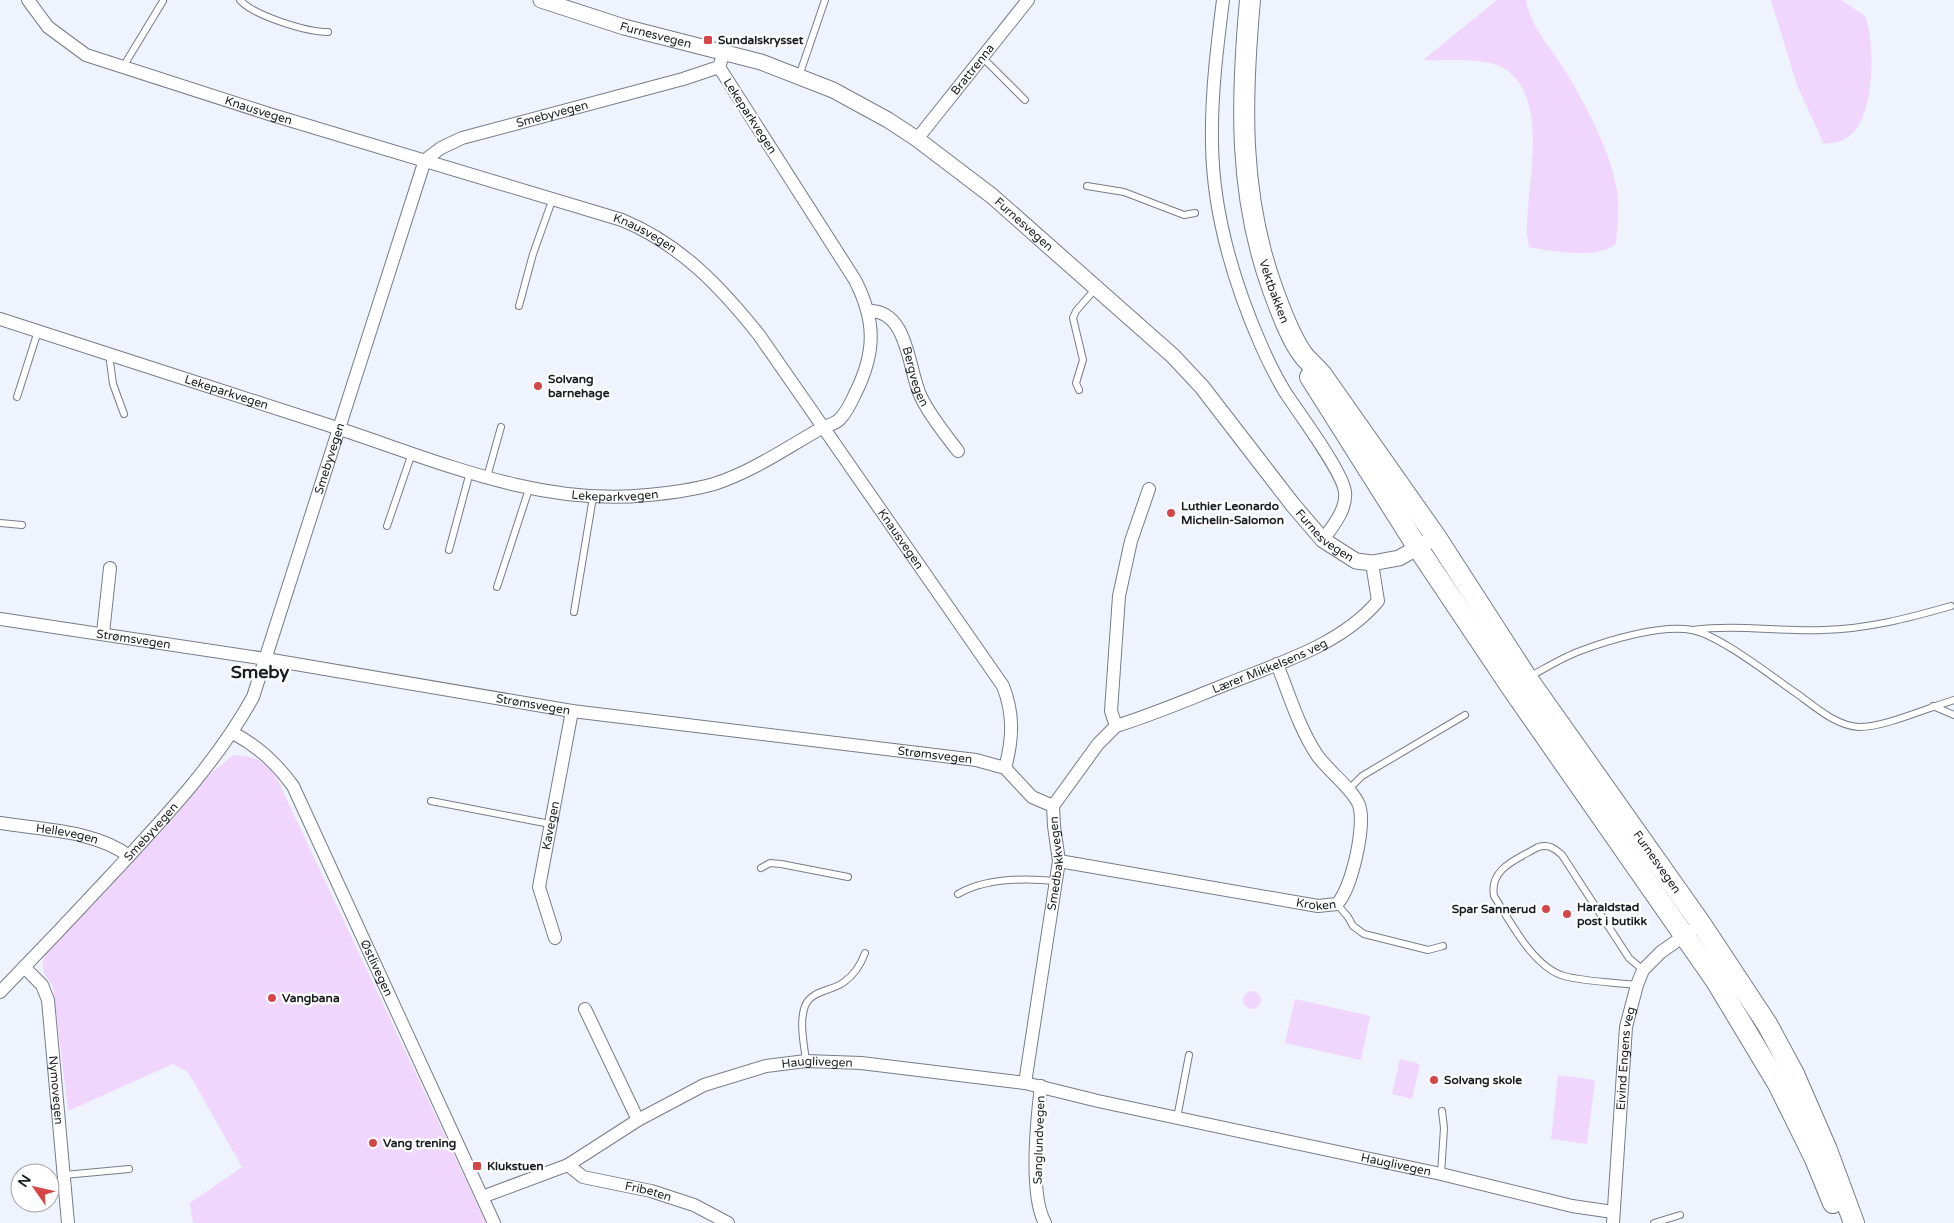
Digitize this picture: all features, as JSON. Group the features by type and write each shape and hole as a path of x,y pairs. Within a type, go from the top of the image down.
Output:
{"main road":[{"name":"Vektbakken","path":"1250,0 1244,64 1244,144 1249,198 1260,254 1281,310 1302,354 1322,375 1436,537"},
{"name":"Furnesvegen","path":"1302,354 1311,380 1418,548 1701,924 1767,1024 1794,1074 1827,1150 1854,1223"},
{"name":"Furnesvegen","path":"1436,537 1519,682 1684,936 1726,997 1778,1084 1815,1159 1841,1223"}],"street":[{"name":"Knausvegen","path":"28,0 48,27 86,55 122,68 553,197 641,228 696,264 733,302 759,335 1004,686 1012,720 1011,745 1005,768"},
{"name":"Furnesvegen","path":"541,0 624,27 723,51 799,76 860,104 918,139 992,196 1173,356 1202,387 1293,505 1323,540 1356,561 1372,563 1399,558 1436,537"},
{"name":"Brattrenna","path":"918,139 1028,0"},
{"path":"1223,0 1215,70 1212,135 1214,180 1220,222 1234,276 1262,346 1284,389 1338,472 1345,492 1343,507 1323,540"},
{"path":"719,68 723,51"},
{"name":"Smebyvegen","path":"0,992 129,856 179,800 233,733 254,697 425,160 441,148 462,138 719,68"},
{"name":"Lekeparkvegen","path":"0,318 470,472 529,488 560,494 593,497 645,496 715,483 758,465 838,421 850,405 858,388 870,352 868,311 855,280 719,68"},
{"name":"Bergvegen","path":"868,311 884,313 898,328 905,341 920,396 958,452"},
{"path":"1116,726 1111,710 1120,596 1131,541 1150,489"},
{"name":"Lærer Mikkelsens veg","path":"1116,726 1149,716 1322,644 1366,615 1378,601 1372,563"},
{"path":"103,633 110,568"},
{"name":"Strømsvegen","path":"0,619 266,659 572,711 913,751 976,760 1005,768"},
{"name":"Kroken","path":"1059,861 1318,906 1337,904 1346,892 1362,816 1358,803 1328,770 1316,753 1306,735 1277,664"},
{"name":"Kavegen","path":"555,938 539,887 572,711"},
{"name":"Smedbakkvegen","path":"1025,1083 1059,861 1053,806 1098,744 1116,726"},
{"name":"Østlivegen","path":"233,733 255,745 279,766 293,786 494,1223"},
{"path":"1005,768 1032,797 1053,806"},
{"name":"Hellevegen","path":"0,823 92,838 116,846 129,856"},
{"name":"Eivind Engens veg","path":"1613,1217 1626,1027 1637,985 1643,970 1661,952 1701,924"},
{"name":"Nymovegen","path":"24,967 42,985 48,1000 68,1223"},
{"path":"585,1009 638,1120"},
{"name":"Hauglivegen","path":"482,1197 568,1165 638,1120 690,1092 725,1077 766,1066 806,1061 861,1063 1041,1086 1178,1118 1441,1174 1613,1217"},
{"name":"Sanglundvegen","path":"1041,1086 1036,1176 1038,1204 1044,1223"},
{"name":"Fribeten","path":"568,1165 583,1176 651,1191 685,1202 728,1223"}],"lane":[{"path":"240,0 252,10 290,24 328,32"},
{"path":"799,76 825,0"},
{"path":"122,68 163,1"},
{"path":"983,58 1025,100"},
{"path":"1087,186 1124,192 1184,215 1195,213"},
{"path":"519,306 533,254 553,197"},
{"path":"1079,390 1076,383 1083,360 1073,318 1076,311 1096,287"},
{"path":"17,397 38,331"},
{"path":"109,354 113,384 124,414"},
{"path":"488,476 501,426"},
{"path":"387,526 412,453"},
{"path":"449,550 470,472"},
{"path":"497,587 529,488"},
{"path":"574,612 593,497"},
{"path":"0,523 22,525"},
{"path":"1519,682 1580,651 1654,632 1720,626 1822,630 1870,627 1951,606"},
{"path":"1692,630 1750,661 1822,712 1838,721 1858,727 1876,725 1954,700"},
{"path":"1933,706 1954,715"},
{"path":"1348,790 1362,776 1464,716"},
{"path":"431,801 550,824"},
{"path":"1637,985 1564,976 1552,970 1530,950 1494,896 1492,885 1496,876 1502,868 1538,847 1545,845 1554,848 1562,855 1629,958 1643,970"},
{"path":"761,868 770,863 781,864 848,877"},
{"path":"958,894 974,887 1022,880 1056,881"},
{"path":"1337,904 1353,926 1364,934 1428,950 1443,946"},
{"path":"806,1061 803,1014 806,1003 817,994 843,983 862,962 865,953"},
{"path":"1178,1118 1189,1055"},
{"path":"1441,1174 1444,1128 1442,1111"},
{"path":"64,1175 128,1169"},
{"path":"1654,1223 1680,1215"}],"shaded area":[{"path":"1497,0 1526,0 1531,18 1571,80 1605,148 1616,183 1618,199 1616,244 1607,249 1597,252 1573,253 1529,247 1527,227 1532,163 1532,119 1527,99 1519,82 1505,69 1497,65 1465,60 1423,60"},
{"path":"1771,0 1841,0 1865,16 1871,44 1871,81 1863,116 1856,129 1847,138 1824,144 1797,85"},
{"path":"233,755 260,761 269,768 278,781 486,1223 193,1223 190,1203 242,1167 188,1072 173,1064 68,1111 53,986 45,975 43,967 46,954 173,819 204,780"},
{"path":"1248,991 1256,991 1261,996 1259,1007 1248,1009 1243,1004 1243,996"},
{"path":"1295,999 1370,1016 1361,1060 1285,1043"},
{"path":"1400,1059 1420,1064 1412,1099 1392,1094"},
{"path":"1558,1075 1595,1080 1587,1144 1551,1139"}],"place":[{"name":"Sundalskrysset","path":"708,40"},
{"name":"Solvang barnehage","path":"538,386"},
{"name":"Luthier Leonardo Michelin-Salomon","path":"1171,513"},
{"name":"Spar Sannerud","path":"1546,909"},
{"name":"Haraldstad post i butikk","path":"1567,914"},
{"name":"Vangbana","path":"272,998"},
{"name":"Solvang skole","path":"1434,1080"},
{"name":"Vang trening","path":"373,1143"},
{"name":"Klukstuen","path":"477,1166"}],"district":[{"name":"Smeby","path":"260,672"}]}
